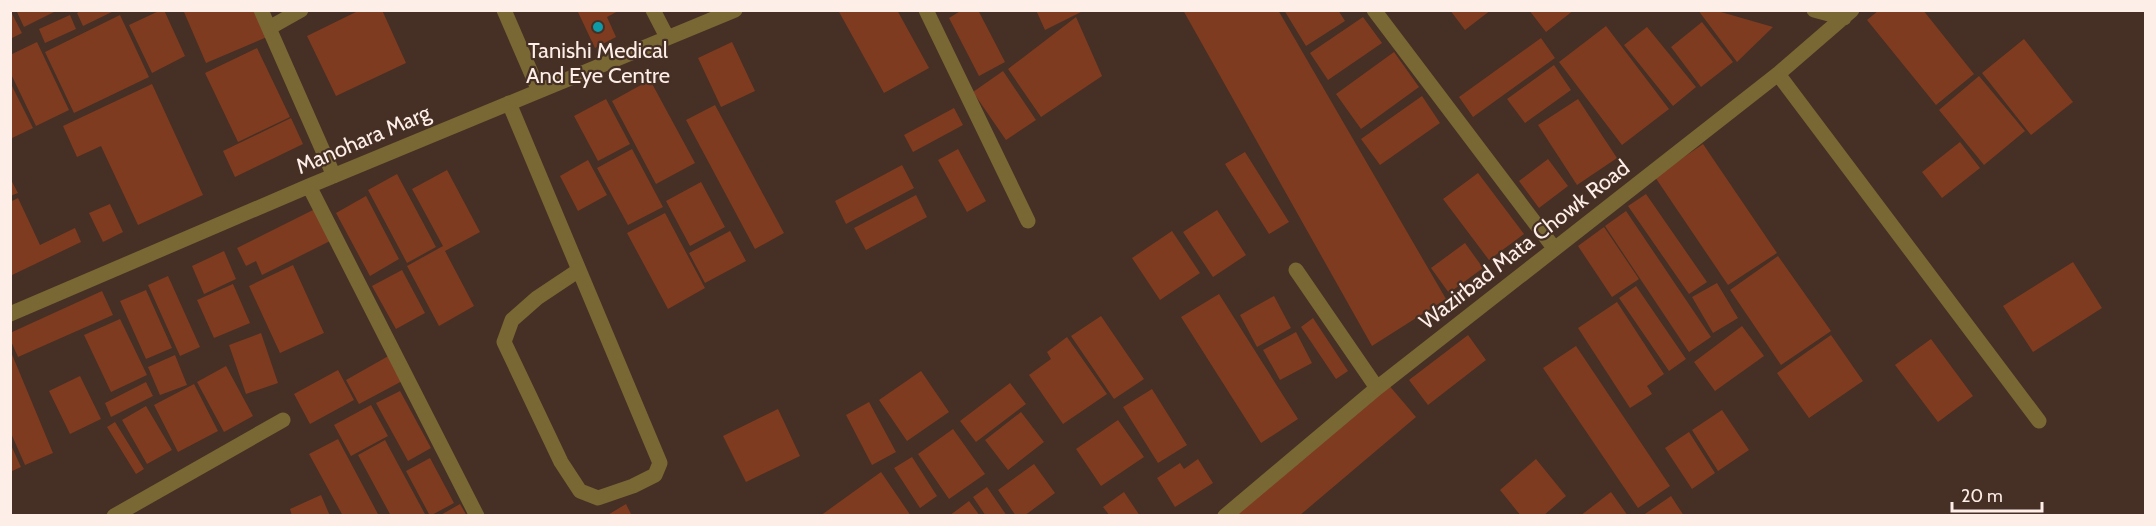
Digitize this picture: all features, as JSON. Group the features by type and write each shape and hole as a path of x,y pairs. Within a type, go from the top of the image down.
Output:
{"street":[{"path":"261,10 334,176"},
{"path":"269,28 301,10"},
{"path":"504,10 539,91"},
{"path":"653,10 667,37"},
{"name":"Manohara Marg","path":"10,314 309,186 735,10"},
{"path":"926,10 1028,222"},
{"path":"1374,10 1554,248"},
{"path":"1814,10 1848,14"},
{"name":"Wazirbad Mata Chowk Road","path":"1225,516 1377,388 1778,74 1848,14"},
{"path":"1778,74 2039,421"},
{"path":"509,103 660,463 655,475 633,486 598,498 580,491 561,462 504,342 512,320 537,298 579,270"},
{"path":"309,186 477,516"},
{"path":"1296,270 1377,388"},
{"path":"114,516 283,420"}],"building":[{"path":"10,10 22,33 10,39"},
{"path":"16,10 58,10 24,27"},
{"path":"81,10 116,10 83,26 77,13"},
{"path":"164,10 185,56 152,73 129,25"},
{"path":"187,10 255,10 267,37 206,63 184,12"},
{"path":"360,10 382,10 406,63 336,96 307,36"},
{"name":"Tanishi Medical And Eye Centre","path":"577,10 620,10 607,17 616,37 595,48"},
{"path":"838,10 897,10 929,68 884,93"},
{"path":"962,10 978,10 1005,62 979,76 949,18"},
{"path":"1036,10 1085,10 1045,30"},
{"path":"1183,10 1278,10 1446,299 1372,346"},
{"path":"1284,10 1338,10 1345,21 1306,46"},
{"path":"1450,10 1491,10 1465,30"},
{"path":"1529,10 1574,10 1546,32"},
{"path":"1698,10 1714,10 1773,27 1737,62"},
{"path":"1879,10 1923,10 1974,74 1936,105 1867,20"},
{"path":"70,15 76,29 45,43 39,29"},
{"path":"120,15 149,77 74,113 45,52"},
{"path":"1076,17 1102,76 1041,117 1008,69"},
{"path":"1363,17 1382,43 1328,80 1310,53"},
{"path":"1702,22 1733,62 1701,87 1671,47"},
{"path":"1606,26 1669,109 1622,145 1559,62"},
{"path":"1647,27 1696,87 1673,106 1624,45"},
{"path":"1541,38 1555,58 1473,117 1459,97"},
{"path":"2024,39 2073,102 2031,135 1982,73"},
{"path":"37,42 69,110 36,126 10,72 10,55"},
{"path":"732,42 755,91 721,107 698,58"},
{"path":"257,48 290,117 238,142 205,73"},
{"path":"1394,52 1419,87 1361,129 1336,94"},
{"path":"1554,65 1571,90 1525,123 1507,99"},
{"path":"1003,71 1036,120 1006,140 973,92"},
{"path":"1979,76 2025,131 1984,165 1939,110"},
{"path":"650,80 695,163 656,184 612,101"},
{"path":"10,82 33,128 10,139"},
{"path":"152,84 203,195 138,225 101,146 77,157 63,126"},
{"path":"1422,96 1440,123 1380,165 1361,139"},
{"path":"606,99 630,144 598,161 574,116"},
{"path":"1578,99 1617,158 1577,185 1538,125"},
{"path":"715,105 784,233 755,249 686,120"},
{"path":"954,108 963,125 913,152 904,135"},
{"path":"291,118 303,144 235,177 223,151"},
{"path":"1960,142 1980,168 1942,198 1922,172"},
{"path":"1703,144 1777,253 1728,285 1655,177"},
{"path":"632,149 663,207 628,225 597,168"},
{"path":"958,149 986,201 967,212 938,160"},
{"path":"1245,152 1289,222 1269,234 1225,164"},
{"path":"1548,159 1568,186 1539,208 1519,181"},
{"path":"588,160 607,195 578,211 560,176"},
{"path":"902,165 914,188 846,224 835,201"},
{"path":"447,170 480,232 445,251 474,306 439,326 407,266 443,246 412,189"},
{"path":"1478,173 1524,234 1489,260 1443,199"},
{"path":"397,174 436,247 407,263 368,190"},
{"path":"10,178 18,193 10,196"},
{"path":"701,182 725,227 690,246 666,201"},
{"path":"1646,194 1707,282 1689,294 1628,206"},
{"path":"916,195 927,217 866,250 854,228"},
{"path":"366,196 399,259 370,276 336,213"},
{"path":"18,198 40,245 75,228 81,242 10,276 10,202"},
{"path":"110,204 123,232 103,242 89,213"},
{"path":"315,209 330,241 262,275 256,261 246,266 237,248"},
{"path":"1217,210 1246,255 1213,277 1183,232"},
{"path":"1626,211 1711,337 1689,352 1605,226"},
{"path":"665,213 705,288 668,309 627,233"},
{"path":"1604,227 1639,279 1612,297 1578,246"},
{"path":"730,231 746,261 705,283 689,253"},
{"path":"1172,231 1200,273 1160,300 1132,258"},
{"path":"1465,243 1483,268 1449,293 1431,268"},
{"path":"224,251 236,279 204,294 192,266"},
{"path":"1778,256 1831,331 1781,365 1730,290"},
{"path":"2073,262 2102,308 2033,352 2003,306"},
{"path":"293,265 324,333 280,353 249,286"},
{"path":"402,270 425,313 396,329 372,286"},
{"path":"168,276 200,347 180,356 148,285"},
{"path":"1717,283 1738,318 1713,333 1692,297"},
{"path":"233,284 250,323 214,338 197,300"},
{"path":"1636,286 1686,359 1669,371 1619,298"},
{"path":"146,290 172,348 146,359 120,301"},
{"path":"102,291 113,315 18,357 10,339 10,333"},
{"path":"1219,294 1298,419 1261,443 1181,317"},
{"path":"1274,296 1291,328 1257,347 1240,315"},
{"path":"1617,302 1664,374 1647,386 1652,394 1630,408 1578,328"},
{"path":"1101,316 1144,379 1114,399 1071,336"},
{"path":"1313,318 1348,371 1336,379 1301,327"},
{"path":"120,319 147,375 111,392 84,335"},
{"path":"1742,326 1764,356 1715,391 1694,362"},
{"path":"1296,332 1312,363 1280,380 1263,350"},
{"path":"261,333 278,383 246,394 229,345"},
{"path":"1468,335 1486,360 1428,405 1409,380"},
{"path":"1831,335 1863,381 1809,418 1777,373"},
{"path":"1067,337 1107,394 1063,424 1029,375 1051,359 1047,352"},
{"path":"1931,339 1973,396 1938,422 1895,365"},
{"path":"1576,346 1670,486 1638,508 1543,368"},
{"path":"11,352 53,453 25,465 10,431"},
{"path":"392,354 406,379 359,404 346,380"},
{"path":"175,355 187,385 160,395 148,367"},
{"path":"226,366 253,416 224,432 197,382"},
{"path":"338,370 354,400 310,424 294,394"},
{"path":"921,371 949,412 907,441 879,400"},
{"path":"80,376 101,419 70,434 49,391"},
{"path":"146,382 153,396 111,417 105,403"},
{"path":"1010,383 1026,404 976,442 960,421"},
{"path":"1387,383 1416,417 1299,516 1232,516"},
{"path":"194,384 218,431 178,452 154,405"},
{"path":"1152,389 1187,445 1158,463 1123,407"},
{"path":"400,391 431,448 408,461 376,403"},
{"path":"869,402 896,452 872,465 846,415"},
{"path":"371,405 388,436 351,456 334,425"},
{"path":"146,406 172,450 147,464 122,420"},
{"path":"778,409 800,456 746,482 723,436"},
{"path":"1722,410 1749,450 1718,471 1692,430"},
{"path":"1021,412 1044,442 1008,470 985,440"},
{"path":"1118,420 1144,457 1101,486 1076,449"},
{"path":"115,422 144,469 136,474 107,427"},
{"path":"953,429 985,474 949,499 918,454"},
{"path":"1689,432 1715,473 1692,489 1665,448"},
{"path":"338,439 379,516 343,516 309,454"},
{"path":"385,440 426,516 391,516 358,455"},
{"path":"10,443 21,467 10,472"},
{"path":"912,457 937,496 920,508 894,468"},
{"path":"430,458 454,503 430,516 406,471"},
{"path":"1198,459 1213,483 1175,507 1157,478 1180,463 1184,469"},
{"path":"1536,459 1566,496 1543,516 1521,516 1500,490"},
{"path":"1034,464 1055,493 1024,516 1016,516 998,490"},
{"path":"881,472 911,516 820,516"},
{"path":"987,487 1007,516 986,516 973,497"},
{"path":"1124,492 1140,516 1110,516 1103,507"},
{"path":"1611,492 1628,516 1580,516"},
{"path":"321,495 330,516 292,516 290,509"},
{"path":"1671,496 1684,516 1642,516"},
{"path":"969,501 980,516 949,516"},
{"path":"460,504 467,516 439,516"},
{"path":"626,504 632,516 606,516"}],"place":[{"name":"Tanishi Medical And Eye Centre","path":"598,27"}]}
